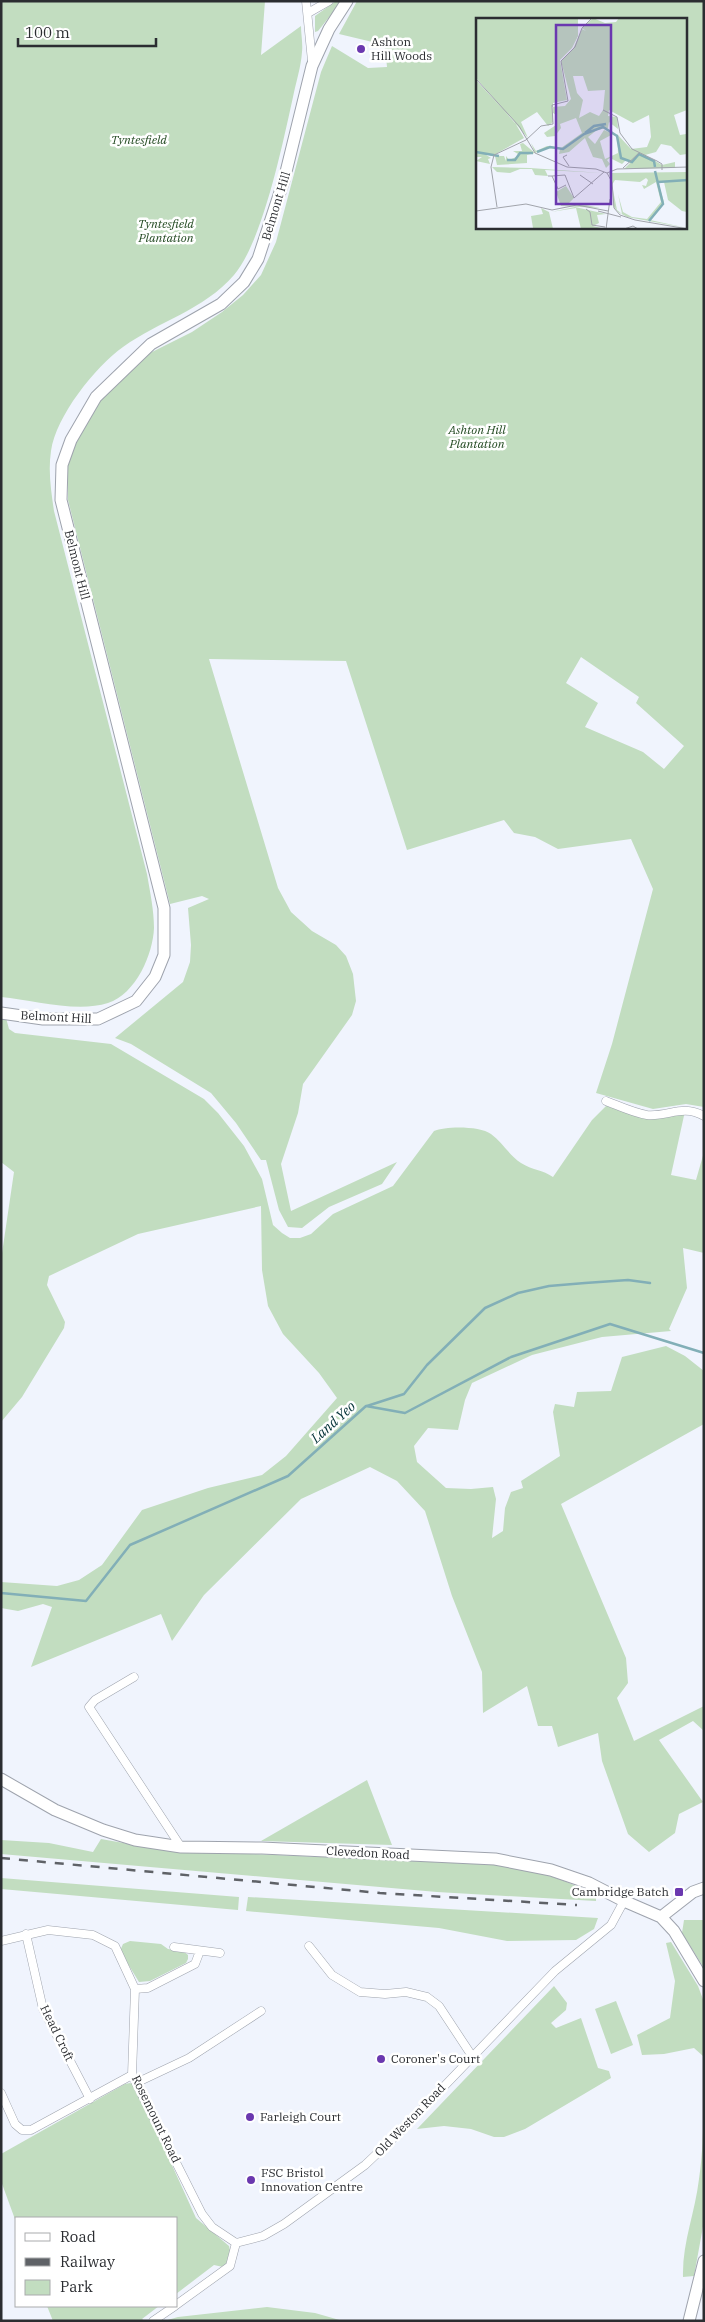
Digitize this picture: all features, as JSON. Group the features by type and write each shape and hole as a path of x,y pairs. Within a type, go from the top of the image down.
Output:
{"main road":[{"name":"Belmont Hill","path":"1,1013 43,1019 98,1019 136,1001 155,977 164,955 164,908 61,500 62,465 71,440 96,397 151,344 222,304 252,271 270,227 284,180 312,66 329,29 347,1"},
{"name":"Clevedon Road","path":"1,1779 55,1810 102,1830 135,1840 181,1847 262,1848 495,1859 551,1870 589,1883 661,1917 674,1931 704,1980"},
{"path":"661,1917 693,1892 704,1888"},
{"path":"689,2321 704,2261"},
{"path":"696,2321 704,2291"}],"street":[{"path":"306,1 312,66"},
{"path":"308,13 329,1"},
{"path":"606,1101 646,1114 663,1114 684,1109 704,1116"},
{"path":"134,1677 95,1700 90,1707 181,1847"},
{"name":"Old Weston Road","path":"236,2243 263,2236 284,2224 365,2165 404,2128 555,1971 611,1925 624,1901"},
{"name":"Rosemount Road","path":"1,1941 48,1930 94,1935 115,1946 136,1989 134,2079 202,2214 212,2227 236,2243"},
{"name":"Head Croft","path":"26,1934 43,2009 90,2099"},
{"path":"309,1946 332,1975 360,1992 385,1994 406,1992 427,1997 439,2006 472,2056"},
{"path":"174,1947 220,1953"},
{"path":"136,1989 148,1988 194,1964 200,1950"},
{"name":"Rosemount Road","path":"1,2093 15,2124 22,2130 31,2130 116,2084 189,2058 261,2011"},
{"path":"178,2304 230,2266 236,2243"},
{"path":"153,2321 173,2307"}],"green space":[{"name":"Tyntesfield Plantation","path":"1,1 265,1 261,55 301,26 301,63 278,164 263,216 244,259 234,275 209,297 137,338 112,356 78,393 60,423 51,451 50,474 54,511 147,874 152,901 153,938 141,972 135,982 118,998 96,1006 55,1005 1,997"},
{"path":"336,1 342,1 318,31 315,32 315,16"},
{"name":"Ashton Hill Plantation","path":"357,1 704,1 704,1107 686,1104 653,1109 596,1093 612,1044 653,889 631,839 558,849 535,837 514,833 504,820 407,850 346,661 209,659 278,888 291,912 312,931 336,945 346,956 353,974 356,1001 352,1015 303,1084 298,1113 281,1164 291,1211 397,1162 382,1184 329,1207 302,1228 288,1227 279,1210 266,1160 261,1160 236,1123 211,1093 131,1044 115,1038 183,982 190,962 191,945 188,908 209,899 202,896 170,904 68,500 68,462 73,445 94,405 150,353 192,332 222,312 243,295 261,275 276,242 321,72 332,46 368,68 387,67 385,45 339,34","holes":["581,657 639,697 636,703 684,746 664,769 643,752 585,727 598,703 566,683"]},
{"path":"1,1017 6,1018 9,1029 15,1033 111,1044 204,1099 218,1113 244,1146 262,1179 273,1225 290,1238 300,1238 311,1234 333,1214 393,1186 434,1131 439,1129 463,1128 486,1131 495,1137 521,1163 553,1177 592,1120 607,1105 645,1117 685,1111 671,1175 696,1180 704,1152 704,1253 683,1248 687,1288 669,1329 671,1331 602,1337 532,1355 472,1383 465,1400 458,1430 428,1428 414,1446 417,1462 446,1488 471,1489 493,1487 496,1499 492,1538 503,1531 505,1508 511,1492 523,1488 521,1481 560,1456 553,1412 555,1404 574,1407 577,1392 611,1391 622,1357 666,1346 685,1356 704,1371 704,1424 561,1504 626,1658 628,1683 617,1698 634,1741 704,1706 704,1731 693,1721 659,1740 703,1802 679,1814 675,1833 649,1852 628,1834 602,1761 598,1733 558,1747 552,1726 538,1726 527,1686 483,1713 482,1672 452,1596 425,1511 397,1481 370,1467 301,1499 204,1595 172,1641 161,1614 31,1667 52,1607 43,1604 18,1611 1,1608 1,1582 57,1586 79,1580 102,1565 142,1510 208,1488 262,1475 286,1456 337,1398 319,1373 283,1334 268,1306 262,1270 261,1206 138,1234 49,1276 47,1285 65,1322 64,1328 22,1397 1,1422 1,1260 14,1172 1,1162"},
{"path":"367,1780 392,1845 261,1841"},
{"path":"101,1839 163,1850 498,1865 536,1872 573,1884 596,1897 596,1901 437,1892 1,1854 1,1840 49,1843 93,1852"},
{"path":"1,1878 239,1897 238,1910 1,1889"},
{"path":"248,1897 598,1918 594,1929 576,1940 507,1941 439,1928 246,1911"},
{"path":"684,1920 704,1920 704,1968 682,1933"},
{"path":"130,1941 161,1944 168,1949 183,1951 188,1955 188,1959 186,1963 150,1981 139,1982 120,1951 123,1944"},
{"path":"671,1942 698,1986 704,2002 704,2221 694,2276 683,2277 683,2264 701,2164 703,2056 694,2048 664,2054 642,2055 637,2035 670,2018 675,1981 666,1943"},
{"path":"554,1986 567,2003 566,2010 551,2023 556,2028 581,2018 598,2068 609,2071 611,2078 525,2129 504,2137 494,2137 471,2129 444,2126 417,2129"},
{"path":"616,2001 633,2045 611,2054 595,2009"},
{"path":"130,2083 136,2086 196,2218 229,2246 231,2255 228,2263 223,2267 214,2265 178,2292 178,2217 15,2217 15,2219 1,2181 1,2154 125,2084"},
{"path":"47,2307 158,2307 142,2319 145,2321 53,2321"},
{"path":"267,2307 315,2313 343,2321 164,2321 178,2317"}],"waterway":[{"path":"367,1406 404,1394 427,1365 485,1308 518,1293 549,1286 585,1283 628,1280 650,1283"},
{"name":"Land Yeo","path":"1,1593 86,1601 130,1545 288,1476 366,1406 405,1413 511,1357 610,1324 704,1353"}],"railway":[{"path":"1,1858 380,1893 577,1905"}],"place":[{"name":"Ashton Hill Woods","path":"361,49"},
{"name":"Cambridge Batch","path":"679,1892"},
{"name":"Coroner's Court","path":"381,2059"},
{"name":"Farleigh Court","path":"250,2117"},
{"name":"FSC Bristol Innovation Centre","path":"251,2180"}],"park label":[{"name":"Tyntesfield","path":"139,140"}]}
